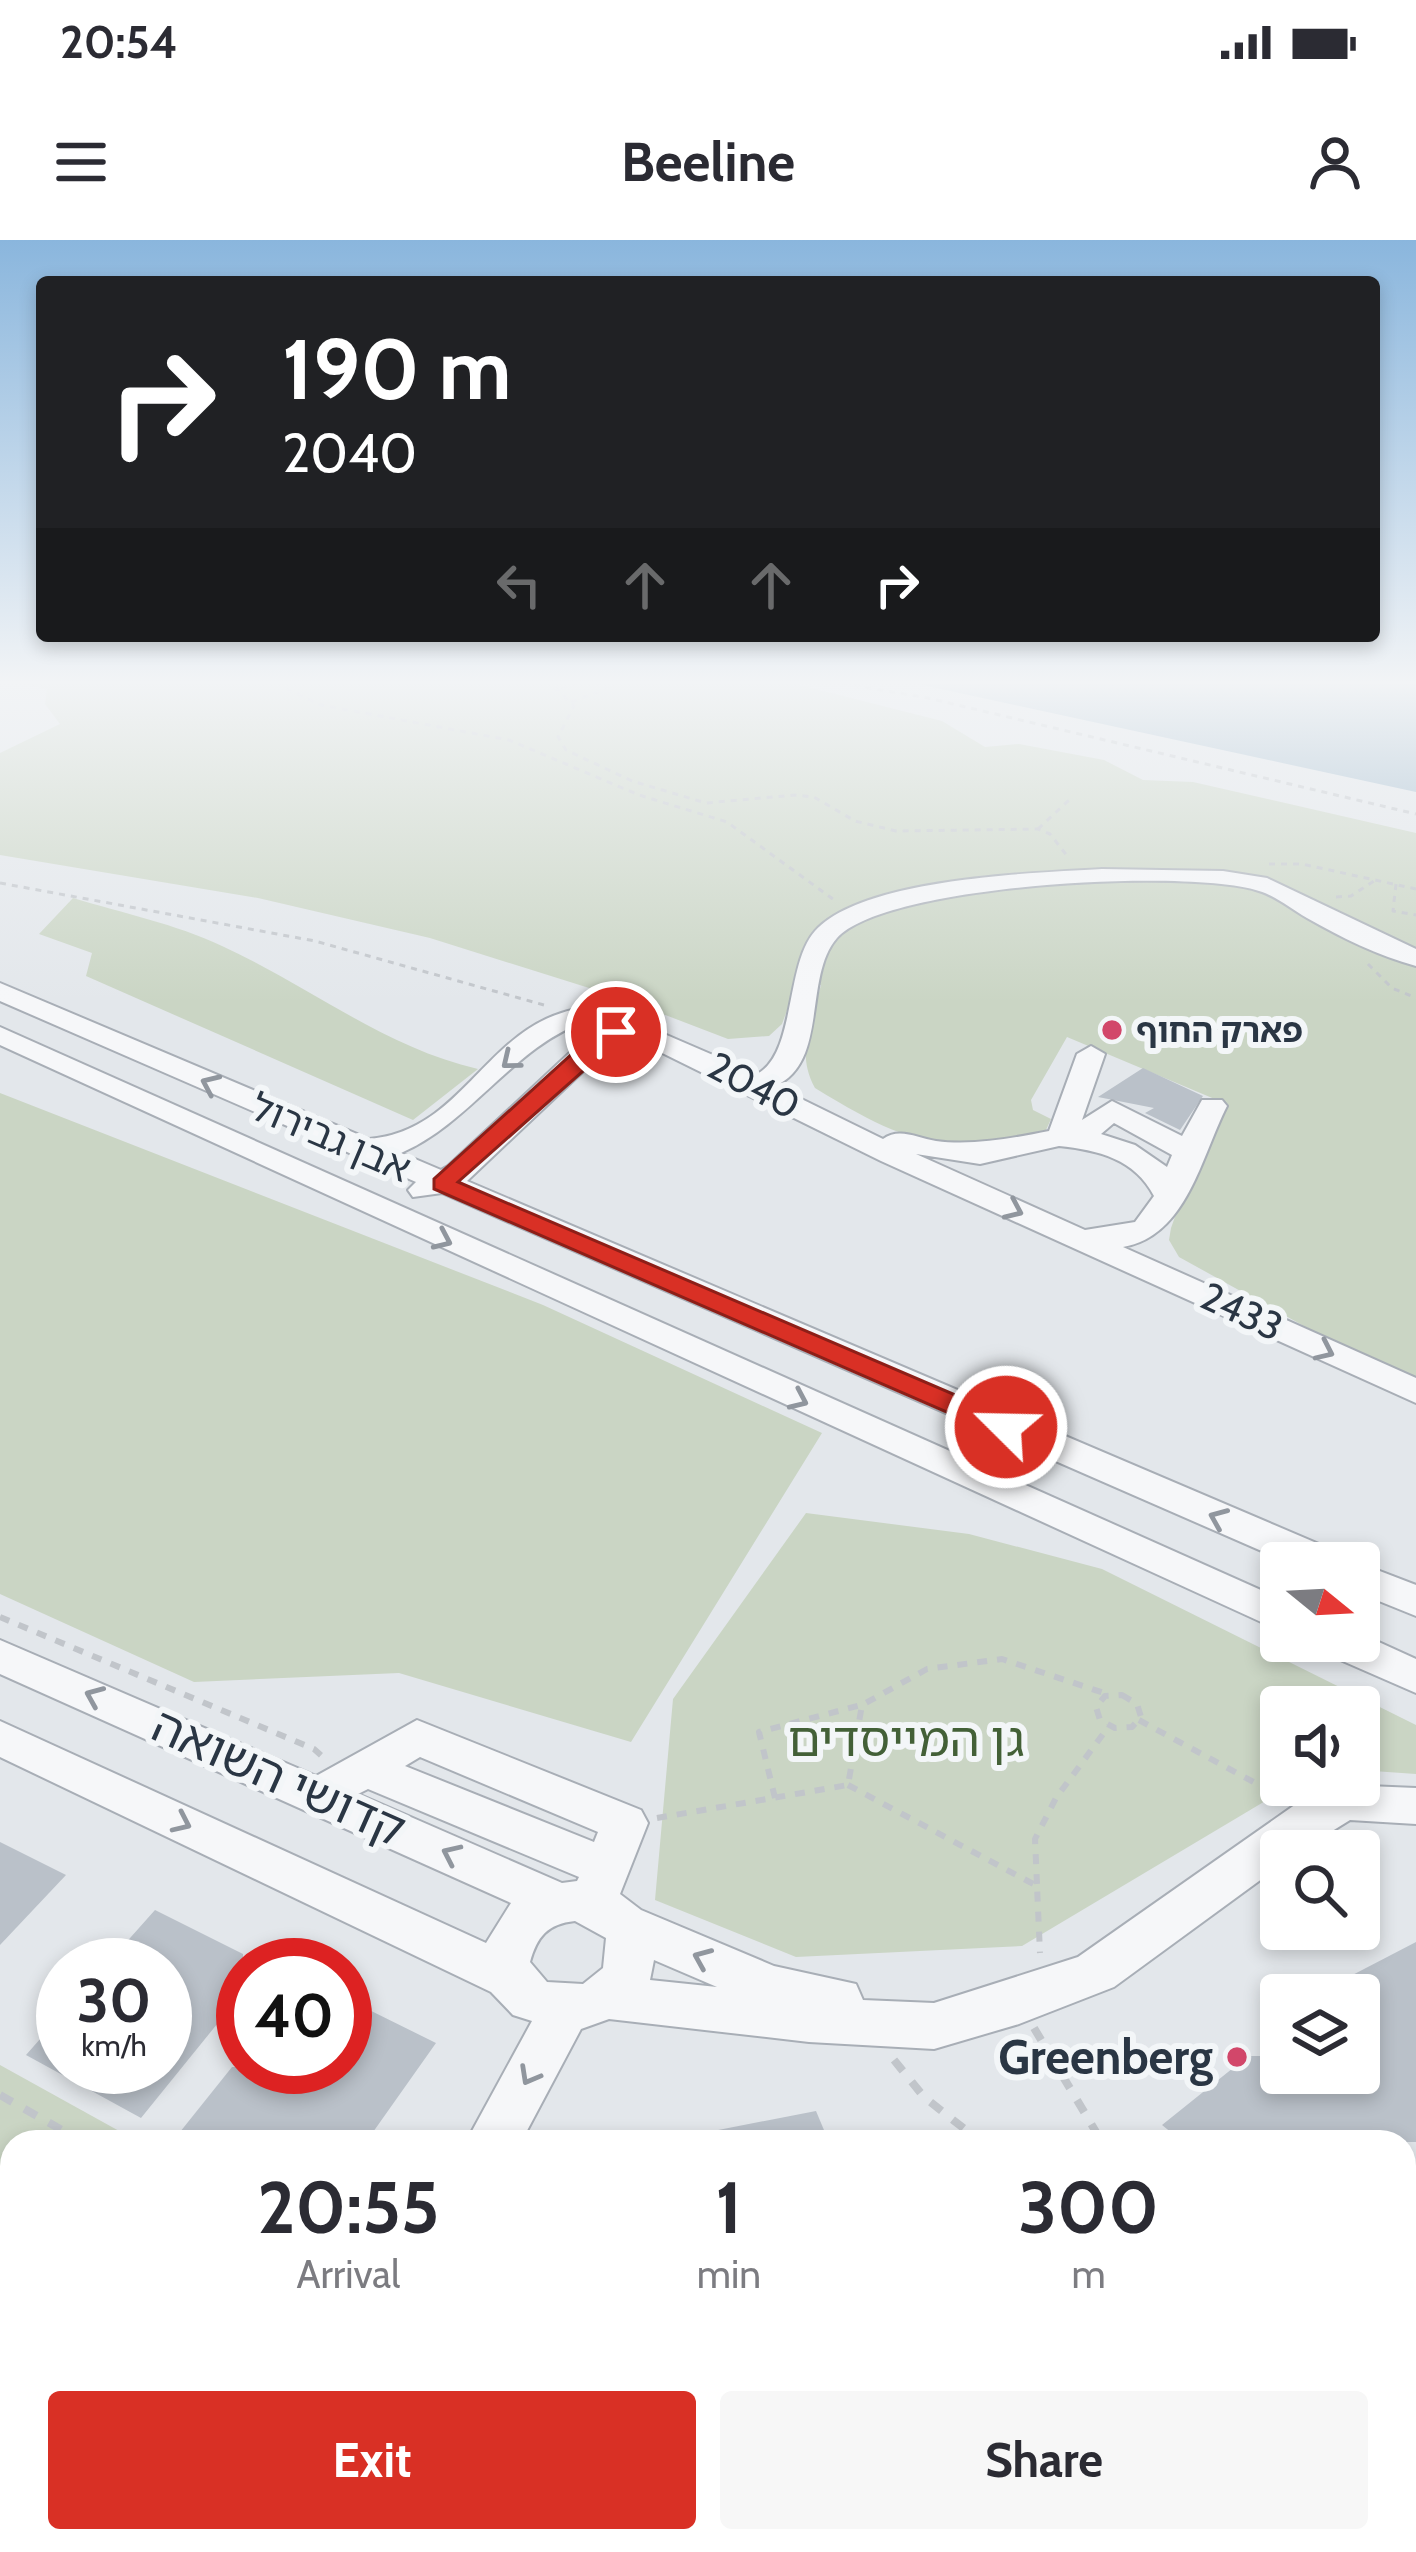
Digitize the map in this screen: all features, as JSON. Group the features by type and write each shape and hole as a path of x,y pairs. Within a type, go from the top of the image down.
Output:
{"street":[{"path":"763,1078 789,1033 822,938 852,914 878,902 965,886 1226,878 1277,889 1416,958"},
{"name":"אבן גבירול","path":"0,991 355,1149 1277,1542"},
{"name":"2040","path":"355,1149 380,1150 412,1140 553,1026 583,1013 648,1019 722,1050 763,1078 963,1188 1066,1233"},
{"name":"2040","path":"442,1184 591,1047 616,1032 662,1039 763,1078 902,1144 941,1150 999,1148 1061,1138"},
{"path":"722,1050 765,1051 789,1033"},
{"name":"אבן גבירול","path":"0,1035 1260,1607"},
{"path":"1061,1138 1091,1054"},
{"path":"1066,1233 1099,1239 1138,1237 1153,1228 1212,1106"},
{"path":"1061,1138 1087,1131 1117,1110 1187,1155"},
{"path":"1061,1138 1091,1138 1158,1170 1169,1196"},
{"path":"963,1188 968,1166 999,1148"},
{"path":"337,1190 387,1194 442,1184"},
{"name":"2433","path":"1066,1233 1416,1392"},
{"path":"1380,1586 1416,1601"},
{"name":"קדושי השואה","path":"0,1656 345,1781 595,1900"},
{"path":"1380,1661 1416,1677"},
{"path":"345,1781 417,1737 625,1823 595,1900"},
{"name":"קדושי השואה","path":"0,1738 510,1977"},
{"path":"345,1781 770,1987 860,2003 934,2026"},
{"path":"595,1900 526,1918 514,1931 508,1946 510,1977 532,2000 934,2026 1031,1998 1096,1972 1315,1815 1347,1802 1416,1806"},
{"path":"501,2130 586,2003 629,1970 633,1954 595,1900"}],"path":[{"path":"620,787 727,822 852,914"},
{"path":"654,787 678,797 723,805 814,797 855,821 923,834 998,826 1038,829 1082,864"},
{"path":"1302,787 1416,814"},
{"path":"1038,829 1069,800"},
{"path":"1317,871 1316,867 1416,889"},
{"path":"1324,895 1351,896 1376,880"},
{"path":"0,883 276,932 556,1006"},
{"path":"1396,884 1393,910 1416,915"},
{"path":"0,1616 314,1749 345,1781"},
{"path":"775,1798 759,1732 862,1705 927,1669 1002,1659 1137,1704 1139,1720"},
{"path":"1109,1726 1096,1706 1111,1695"},
{"path":"848,1786 862,1705"},
{"path":"1109,1726 1132,1727 1139,1720"},
{"path":"1139,1720 1315,1815"},
{"path":"1096,2130 1031,1998 1035,1839 1056,1798 1109,1726"},
{"path":"625,1823 848,1786 1037,1886"},
{"path":"864,2022 924,2097 966,2130"},
{"path":"0,2096 61,2130"}],"green space":[{"name":"פארק החוף","path":"0,787 1214,787 1416,833 1416,1377 1322,1336 1179,1257 1169,1240 1171,1228 1217,1100 1067,1037 1031,1100 1033,1110 1051,1119 1046,1130 977,1141 925,1139 876,1122 815,1088 806,1049 821,985 797,983 782,1024 769,1036 728,1039 621,998 430,938 258,898 0,855"},
{"path":"73,898 204,938 378,1031 478,1069 413,1120 86,976 92,953 39,934"},
{"path":"0,1093 543,1305 822,1433 631,1742 399,1673 194,1682 0,1594"},
{"name":"גן המייסדים","path":"806,1513 969,1534 1102,1569 1260,1647 1260,1662 1289,1662 1338,1686 1260,1686 1260,1804 1022,1946 796,1957 655,1900 673,1699"},
{"name":"גן המייסדים","path":"1380,1707 1416,1725 1416,1774 1380,1771"},
{"path":"0,2065 36,2085 36,2094 52,2094 117,2130 0,2130"}],"building":[{"path":"1143,1068 1203,1096 1180,1130 1145,1113 1154,1108 1098,1097"},
{"path":"0,1842 66,1875 0,1945"},
{"path":"155,1910 216,1940 216,2025 192,2055 192,1938 130,1938"},
{"path":"1416,1942 1416,2130 1168,2130 1162,2125 1248,2056 1260,2056 1260,2094 1380,2094 1380,1974 1354,1974"},
{"path":"372,2011 436,2043 374,2130 182,2130 216,2087 216,2094 372,2094"},
{"path":"97,2094 160,2094 141,2118"},
{"path":"816,2111 824,2130 718,2130"}],"place":[{"name":"פארק החוף","path":"1112,1030"},
{"name":"Greenberg","path":"1237,2057"}],"route":[{"path":"616,1032 591,1047 482,1153 442,1184 1006,1427"}]}
